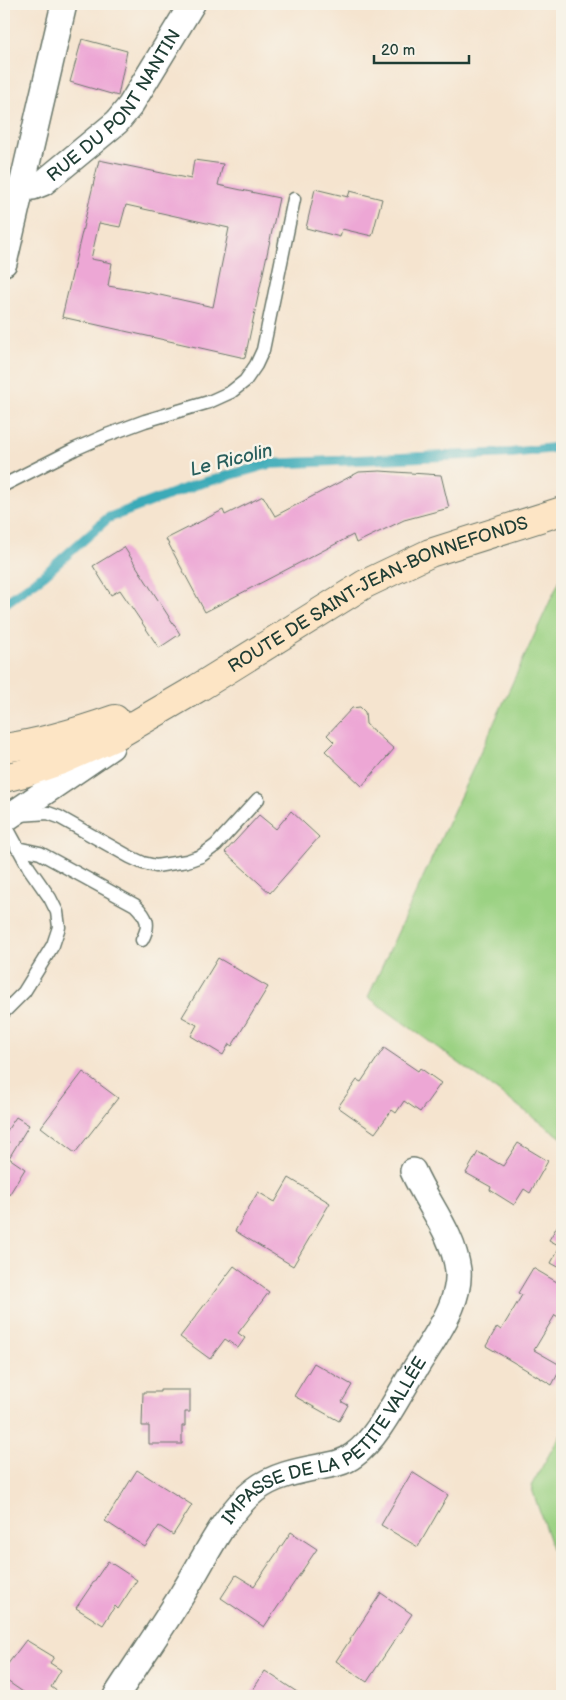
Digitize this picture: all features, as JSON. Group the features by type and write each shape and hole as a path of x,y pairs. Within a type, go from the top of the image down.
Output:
{"main road":[{"name":"ROUTE DE SAINT-JEAN-BONNEFONDS","path":"4,778 62,760 114,737 198,688 365,584 430,553 562,511"},
{"name":"ROUTE DE SAINT-JEAN-BONNEFONDS","path":"4,748 33,744 80,731 198,688"}],"street":[{"path":"4,263 20,187 64,4"},
{"name":"RUE DU PONT NANTIN","path":"20,187 33,187 43,183 117,122 130,106 192,4"},
{"path":"6,819 198,688"},
{"name":"IMPASSE DE LA PETITE VALLÉE","path":"116,1696 234,1512 256,1489 282,1475 338,1463 354,1456 367,1444 380,1425 444,1322 457,1291 458,1273 455,1254 447,1232 422,1191 413,1171"}],"lane":[{"path":"4,485 75,449 144,421 209,402 231,392 246,381 263,350 294,199"},
{"path":"4,1012 24,992 54,945 59,927 57,912 50,898 16,848 6,819 48,813 56,815 130,857 156,866 187,862 201,856 216,845 258,800"},
{"path":"16,848 40,853 135,905 147,921 147,930 142,940"}],"green space":[{"path":"562,575 562,1138 368,997"},
{"path":"562,1432 562,1578 531,1486"}],"building":[{"path":"82,39 127,51 118,96 70,82"},
{"path":"99,160 191,179 194,160 223,164 218,185 279,198 245,358 62,317","holes":["126,205 229,228 213,307 151,293 108,286 112,263 91,259 99,223 120,227"]},
{"path":"315,189 348,197 350,191 382,199 372,236 342,229 340,237 306,228"},
{"path":"380,471 441,475 449,508 404,520 356,543 353,535 205,612 166,539 223,510 225,515 263,496 275,516 359,472"},
{"path":"124,547 180,634 159,648 120,590 111,595 93,566"},
{"path":"360,707 365,712 366,724 394,749 362,786 325,751 334,742 327,735 352,708"},
{"path":"291,811 319,837 270,893 225,852 259,815 276,829"},
{"path":"218,958 268,987 232,1046 229,1044 223,1055 191,1036 197,1025 182,1017"},
{"path":"384,1048 418,1071 420,1068 441,1083 420,1112 404,1101 396,1113 392,1110 375,1133 338,1107 357,1080 361,1082"},
{"path":"83,1072 118,1098 75,1153 41,1127"},
{"path":"16,1117 29,1125 9,1158 4,1155 9,1142 4,1139 4,1135"},
{"path":"518,1143 548,1161 530,1193 524,1189 514,1205 490,1190 491,1187 466,1173 478,1152 503,1166"},
{"path":"9,1158 25,1169 9,1195 4,1191 4,1166"},
{"path":"289,1178 330,1203 293,1266 235,1231 258,1192 275,1202"},
{"path":"562,1218 562,1269 551,1263 560,1246 549,1240"},
{"path":"234,1266 269,1292 238,1333 245,1338 238,1348 225,1339 210,1359 180,1337"},
{"path":"533,1268 562,1285 562,1319 555,1315 534,1350 562,1366 552,1385 486,1346 497,1327 501,1330 522,1295 518,1293"},
{"path":"314,1363 352,1385 342,1402 348,1405 339,1421 294,1396"},
{"path":"160,1390 190,1390 190,1412 185,1412 185,1426 182,1426 182,1444 149,1444 149,1426 142,1426 143,1392 160,1392"},
{"path":"137,1470 192,1505 173,1535 159,1526 145,1547 105,1521"},
{"path":"412,1472 448,1495 418,1547 381,1525"},
{"path":"291,1532 317,1549 264,1627 221,1598 236,1575 254,1586"},
{"path":"108,1561 137,1580 118,1609 115,1606 103,1625 76,1608"},
{"path":"381,1593 412,1614 367,1682 336,1661"},
{"path":"26,1640 54,1657 50,1663 61,1670 51,1687 64,1696 29,1696 4,1679 4,1669"},
{"path":"265,1671 279,1680 303,1696 249,1696"}],"waterway":[{"name":"Le Ricolin","path":"4,604 44,575 108,518 195,485 269,464 511,453 562,447"}]}
